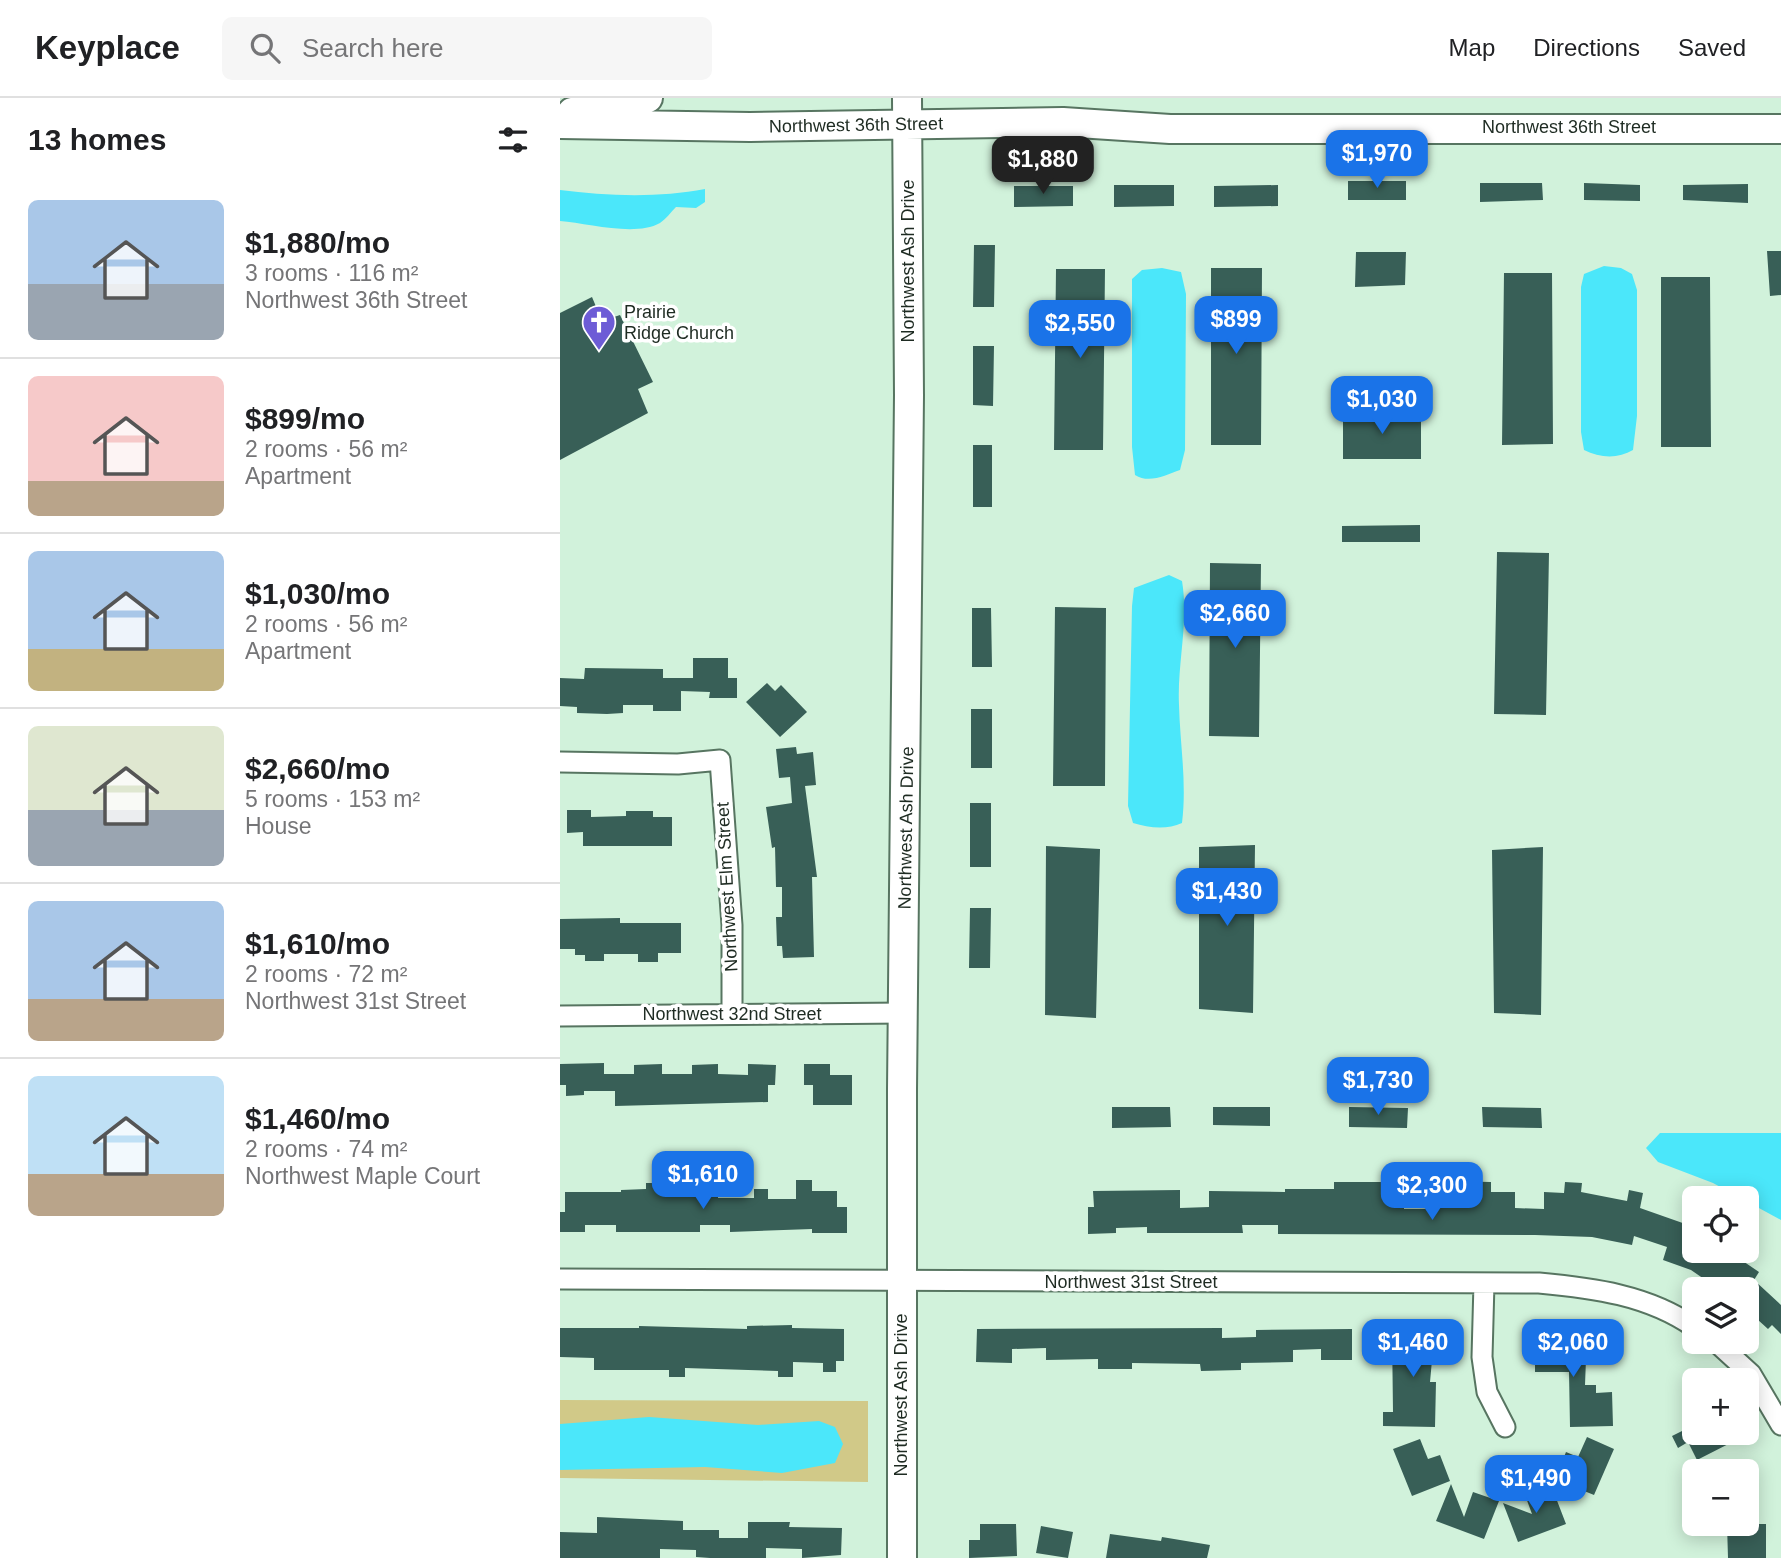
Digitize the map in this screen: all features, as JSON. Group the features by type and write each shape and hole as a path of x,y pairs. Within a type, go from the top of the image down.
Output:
{"street":[{"path":"560,114 648,98"},
{"name":"Northwest 36th Street","path":"560,124 750,127 907,111 1170,129 1781,129"},
{"name":"Northwest Ash Drive","path":"902,1558 907,111"},
{"name":"Northwest Elm Street","path":"560,762 678,764 720,760 732,925 732,1014"},
{"name":"Northwest 32nd Street","path":"560,1016 905,1013"},
{"name":"Northwest 31st Street","path":"560,1279 1539,1283 1604,1290 1673,1313 1682,1319"},
{"path":"1484,1283 1482,1357 1487,1392 1505,1426"},
{"path":"1729,1354 1751,1374 1781,1425"}],"shaded area":[{"path":"560,1400 868,1401 868,1482 560,1478"}],"water":[{"path":"705,189 705,202 696,208 676,207 660,223 650,227 624,229 560,221 560,190 632,195"},
{"path":"1604,266 1621,268 1632,274 1637,290 1637,416 1633,450 1609,456 1584,450 1581,432 1581,287 1584,274"},
{"path":"1162,268 1181,272 1186,294 1185,450 1180,470 1146,479 1135,475 1132,447 1132,279 1142,270"},
{"path":"1169,575 1182,581 1184,597 1179,689 1183,808 1182,823 1158,828 1133,823 1128,806 1132,606 1134,588"},
{"path":"1660,1133 1781,1133 1781,1220 1759,1208 1759,1186 1719,1186 1658,1162 1646,1148"},
{"path":"649,1417 758,1425 819,1421 835,1427 843,1444 835,1463 782,1473 705,1467 560,1470 560,1424"}],"building":[{"path":"1348,181 1406,181 1406,200 1348,200"},
{"path":"1480,183 1542,183 1543,200 1480,202"},
{"path":"1584,183 1640,185 1640,201 1584,200"},
{"path":"1748,184 1748,203 1683,200 1683,185"},
{"path":"1114,185 1174,185 1174,206 1114,207"},
{"path":"1278,185 1278,206 1214,207 1214,186"},
{"path":"1014,186 1073,186 1073,206 1014,207"},
{"path":"974,245 995,245 994,307 973,307"},
{"path":"1767,251 1781,251 1781,295 1770,296"},
{"path":"1356,252 1406,252 1405,285 1355,287"},
{"path":"1211,268 1262,268 1261,445 1211,445"},
{"path":"1056,269 1105,269 1103,450 1054,450"},
{"path":"1504,273 1552,273 1553,444 1502,445"},
{"path":"1661,277 1710,277 1711,447 1661,447"},
{"name":"Prairie Ridge Church","path":"592,297 602,321 620,315 653,382 638,389 648,413 560,460 560,313"},
{"path":"973,346 994,346 993,406 973,405"},
{"path":"1343,412 1421,412 1421,459 1343,459"},
{"path":"973,445 992,445 992,507 973,507"},
{"path":"1420,525 1420,542 1342,542 1342,526"},
{"path":"1497,552 1549,553 1546,715 1494,714"},
{"path":"1210,563 1261,564 1259,737 1209,736"},
{"path":"1055,607 1106,608 1105,786 1053,786"},
{"path":"972,608 991,608 992,667 972,667"},
{"path":"693,658 728,658 728,678 737,678 737,698 709,698 710,692 681,691 681,711 653,711 653,705 623,705 623,713 577,713 577,707 560,706 560,678 584,679 585,668 663,669 663,678 693,678"},
{"path":"767,683 775,691 781,685 807,712 780,737 746,702"},
{"path":"971,709 992,709 992,768 971,768"},
{"path":"796,747 797,754 813,752 816,785 805,786 817,877 812,877 814,957 783,958 782,946 777,946 776,917 782,917 782,887 776,887 775,847 772,848 766,807 792,803 790,777 779,778 776,749"},
{"path":"970,803 991,803 991,867 970,867"},
{"path":"567,810 591,810 591,817 626,816 626,811 653,811 653,817 672,817 672,846 583,846 583,832 567,833"},
{"path":"1255,845 1253,1013 1199,1009 1199,847"},
{"path":"1046,846 1100,849 1096,1018 1045,1015"},
{"path":"1543,847 1541,1015 1494,1013 1492,850"},
{"path":"970,908 991,908 990,968 969,968"},
{"path":"620,918 620,923 681,923 681,953 658,953 658,962 638,962 638,954 604,954 604,961 585,961 585,955 575,955 575,949 560,949 560,919"},
{"path":"604,1063 604,1074 634,1074 634,1065 662,1064 662,1074 692,1074 692,1065 718,1064 718,1074 748,1075 748,1064 776,1065 775,1085 768,1085 768,1102 615,1106 615,1091 584,1091 584,1095 566,1096 566,1085 560,1085 560,1064"},
{"path":"804,1064 830,1064 830,1075 852,1075 852,1105 813,1105 813,1085 804,1085"},
{"path":"1112,1107 1170,1107 1171,1127 1112,1128"},
{"path":"1213,1107 1270,1107 1270,1126 1213,1125"},
{"path":"1349,1107 1408,1108 1407,1128 1349,1127"},
{"path":"1482,1107 1541,1108 1542,1128 1483,1127"},
{"path":"796,1180 812,1180 812,1191 837,1191 837,1207 847,1207 847,1233 812,1233 812,1229 730,1232 730,1225 700,1225 700,1232 616,1232 616,1225 585,1225 585,1232 560,1232 560,1212 565,1212 565,1192 621,1192 646,1189 646,1183 661,1183 661,1188 718,1189 718,1198 754,1198 754,1189 768,1189 768,1199 796,1199"},
{"path":"1444,1181 1491,1182 1491,1192 1515,1192 1515,1208 1544,1209 1544,1192 1564,1193 1565,1182 1582,1183 1581,1192 1627,1201 1629,1190 1643,1193 1640,1208 1682,1223 1682,1263 1746,1263 1759,1272 1756,1277 1701,1277 1691,1270 1663,1260 1667,1247 1634,1236 1632,1245 1592,1237 1535,1235 1278,1234 1278,1225 1242,1225 1243,1233 1147,1233 1147,1227 1116,1228 1116,1233 1088,1234 1088,1207 1094,1207 1093,1191 1180,1190 1180,1208 1209,1207 1209,1191 1285,1192 1285,1189 1334,1189 1334,1182 1382,1182 1382,1191 1403,1191 1404,1209 1431,1209 1431,1192 1443,1193"},
{"path":"1759,1285 1781,1305 1781,1334 1772,1325 1768,1329 1759,1321"},
{"path":"792,1325 792,1328 844,1329 844,1361 836,1361 836,1372 823,1372 823,1363 793,1362 793,1377 778,1377 778,1371 685,1368 685,1377 669,1377 669,1370 594,1370 594,1358 560,1357 560,1328 639,1326 747,1329 747,1326"},
{"path":"1409,1326 1435,1327 1430,1382 1436,1382 1435,1427 1383,1426 1383,1412 1393,1412 1392,1332 1409,1333"},
{"path":"1222,1328 1222,1338 1256,1337 1256,1330 1352,1329 1352,1360 1321,1360 1321,1349 1293,1350 1293,1362 1241,1363 1241,1370 1201,1371 1200,1364 1132,1363 1132,1369 1098,1369 1098,1359 1046,1360 1046,1348 1012,1349 1012,1363 976,1362 977,1329"},
{"path":"1535,1329 1559,1330 1559,1338 1577,1338 1577,1359 1586,1359 1585,1385 1596,1385 1596,1393 1612,1392 1613,1426 1570,1427 1569,1372 1535,1372"},
{"path":"1682,1431 1683,1445 1678,1448 1672,1436"},
{"path":"1587,1437 1614,1449 1594,1495 1555,1479 1566,1452 1578,1457"},
{"path":"1420,1439 1428,1459 1440,1455 1450,1481 1412,1496 1393,1449"},
{"path":"1690,1445 1726,1445 1699,1459"},
{"path":"1451,1484 1464,1517 1473,1492 1499,1501 1484,1539 1436,1521"},
{"path":"1551,1485 1566,1524 1518,1542 1503,1503 1532,1514 1525,1495"},
{"path":"597,1517 683,1521 683,1530 719,1530 719,1538 748,1538 748,1522 790,1522 789,1527 842,1528 841,1555 802,1558 802,1549 766,1548 766,1558 710,1558 696,1557 696,1550 660,1549 660,1558 560,1558 560,1532 597,1533"},
{"path":"980,1524 1016,1524 1017,1556 969,1558 969,1540 980,1540"},
{"path":"1759,1524 1766,1524 1766,1558 1728,1558 1727,1536 1759,1536"},
{"path":"1041,1526 1073,1532 1068,1558 1036,1553"},
{"path":"1110,1534 1161,1541 1162,1537 1210,1545 1207,1558 1106,1558"}],"place":[{"name":"Prairie Ridge Church","path":"599,352"}]}
